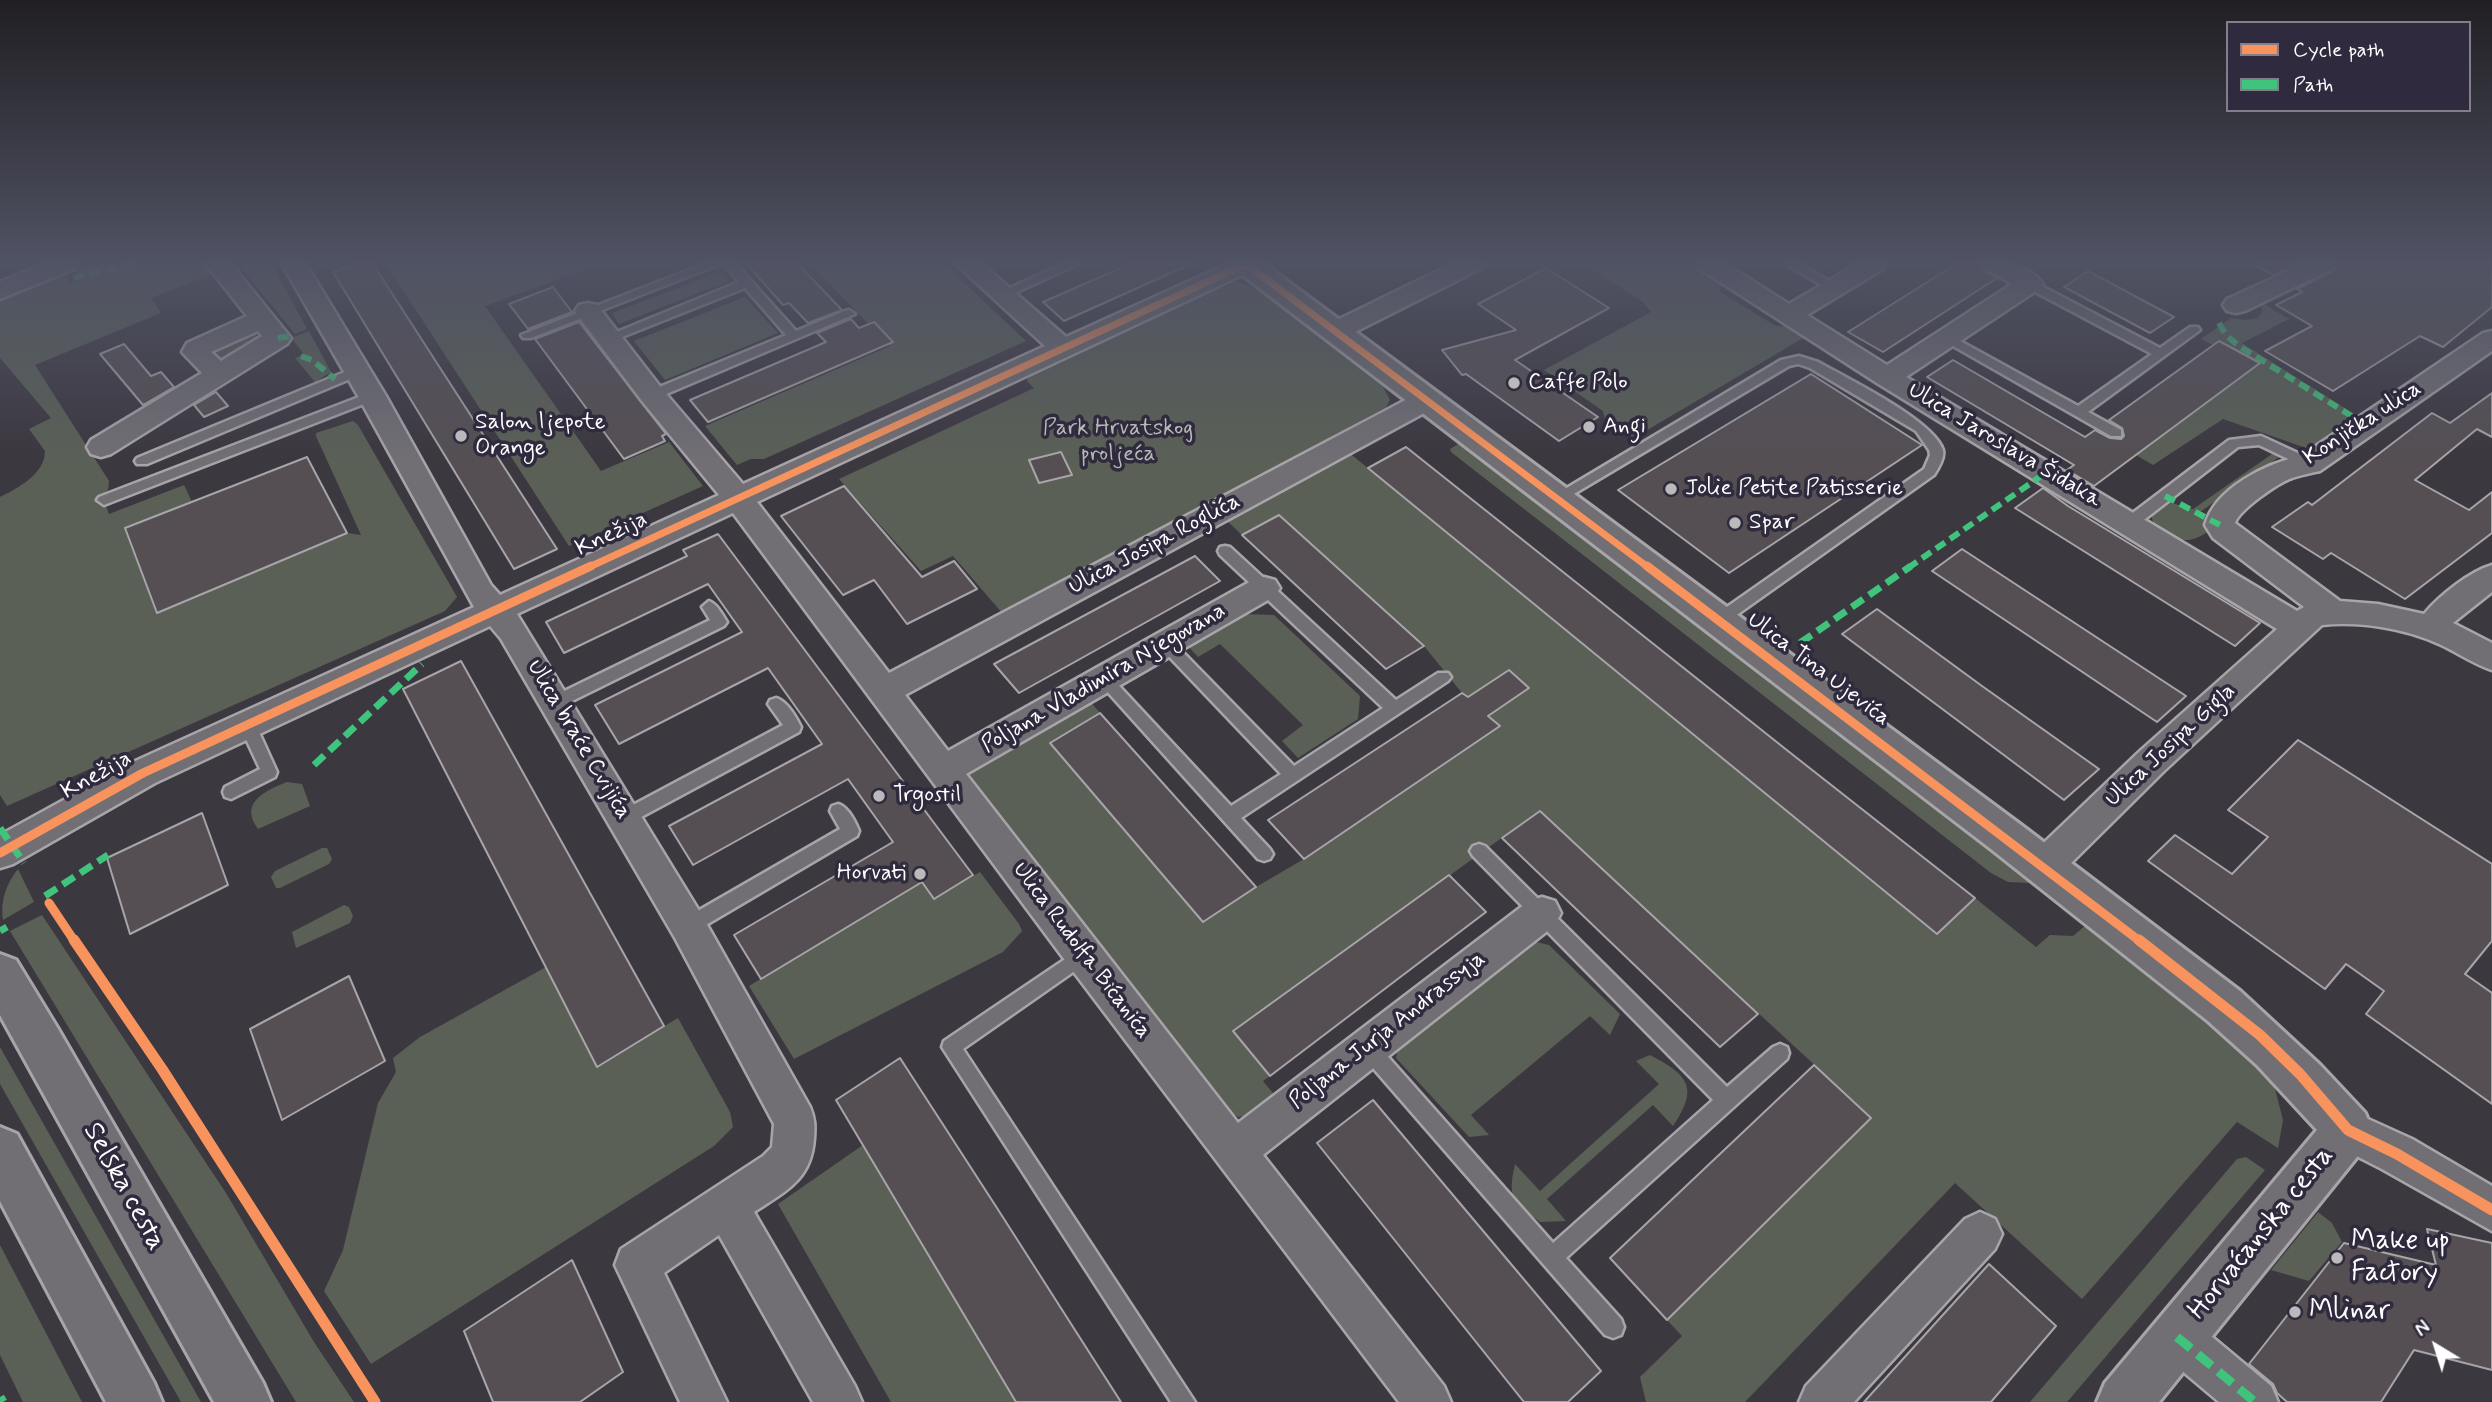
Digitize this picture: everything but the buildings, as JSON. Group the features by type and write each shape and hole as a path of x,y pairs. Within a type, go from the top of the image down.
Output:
{"street":[{"path":"220,375 195,352 196,349 240,329"},
{"path":"101,447 278,338 271,329"},
{"name":"Ulica braće Cvijića","path":"333,329 480,593 512,630 688,926 795,1121 792,1156 778,1171 637,1265 704,1402"},
{"name":"Ulica Rudolfa Bićanića","path":"601,329 720,476 1428,1402"},
{"path":"1042,329 1063,348"},
{"name":"Knežija","path":"0,853 143,773 1103,329"},
{"name":"Ulica Jaroslava Šidaka","path":"1812,329 2300,627"},
{"path":"1887,377 1961,329"},
{"name":"Ulica Tina Ujevića","path":"1336,331 2044,866 2260,1035 2300,1074 2348,1130"},
{"name":"Konjička ulica","path":"2333,612 2238,543 2220,525 2223,513 2282,470 2310,464 2492,339"},
{"name":"Ulica Josipa Roglića","path":"884,691 1427,400"},
{"path":"2431,628 2443,613 2492,576"},
{"name":"Poljana Vladimira Njegovana","path":"944,770 1264,588"},
{"path":"2333,612 2431,628 2455,637 2492,658"},
{"name":"Ulica Josipa Gigla","path":"2044,866 2152,761 2312,616 2333,612"},
{"name":"Poljana Jurja Andrassyja","path":"1235,1151 1542,913"},
{"name":"Selska cesta","path":"0,974 43,1044 244,1402"},
{"name":"Horvaćanska cesta","path":"2124,1402 2348,1130 2398,1154 2492,1210"},
{"path":"0,1151 135,1402"},
{"path":"726,1205 839,1402"},
{"path":"1822,1402 1980,1234"},
{"path":"2177,1337 2255,1402"}],"lane":[{"path":"527,335 542,329"},
{"path":"608,338 630,329"},
{"path":"788,329 794,336"},
{"path":"652,395 810,329"},
{"path":"2116,329 2160,353"},
{"path":"2078,412 2194,330"},
{"path":"1947,339 2116,433"},
{"path":"1557,498 1785,363 1798,360 1814,365 1921,428 1936,449 1937,455 1929,472 1720,620"},
{"path":"142,461 357,370"},
{"path":"104,500 372,396"},
{"path":"2131,522 2234,443 2261,440 2310,464"},
{"path":"1225,551 1394,708"},
{"path":"556,702 719,622 709,607"},
{"path":"1166,644 1292,775"},
{"path":"1230,816 1443,677"},
{"path":"1104,679 1264,854"},
{"path":"624,818 793,727 776,704"},
{"path":"231,792 269,772 247,724"},
{"path":"688,926 851,831 838,811"},
{"path":"1479,851 1727,1100"},
{"path":"1083,954 951,1047 1184,1402"},
{"path":"1367,1047 1613,1327"},
{"path":"1552,1257 1780,1053"}],"green space":[{"path":"0,329 121,329 35,365 109,481 108,490 102,495 109,514 184,485 192,502 125,528 157,613 347,533 361,535 316,436 316,433 353,421 358,425 457,597 445,611 7,806 0,795 0,497 29,479 41,467 45,451 29,429 51,418 0,358"},
{"path":"291,329 306,329 295,334"},
{"path":"428,329 501,329 601,471 669,442 703,486 569,546"},
{"path":"663,329 775,329 778,333 665,380 634,341"},
{"path":"874,329 1014,329 1026,341 764,459 751,459 737,465 705,426 890,346"},
{"name":"Park Hrvatskog proljeća","path":"1128,329 1308,329 1383,387 1390,400 1386,407 1003,614 953,556 921,571 839,479 1034,388 1027,381 1028,377"},
{"path":"1619,329 1799,329 1810,334 1632,439 1605,419 1603,411 1544,370"},
{"path":"2215,329 2269,329 2242,343 2362,419 2318,448 2309,449 2223,419 2153,465 2136,455 2259,363 2219,341 2213,345 2201,339"},
{"path":"309,331 331,372 315,382 295,358 304,354 291,338"},
{"path":"254,332 259,339 220,362 212,360 210,349"},
{"path":"1460,443 2032,883 2008,882 1991,873 1451,452 1450,449"},
{"path":"1347,451 1936,934 1975,898 2036,947 2050,935 2073,936 2085,926 2252,1054 2275,1089 2283,1120 2278,1148 2237,1122 2082,1299 1955,1183 1745,1402 1646,1402 1640,1377 1682,1336 1667,1320 1871,1117 1539,811 1234,1031 1270,1076 1263,1081 1276,1097 1255,1114 1238,1117 1221,1105 970,784 970,773 978,764 1089,700 1100,713 1050,743 1204,922 1304,859 1499,726 1462,693 1424,646 1279,515 1242,535 1225,519"},
{"path":"2275,452 2282,455 2200,512 2212,529 2203,535 2183,540 2154,526 2151,514 2168,502 2193,509"},
{"path":"1241,614 1274,615 1360,696 1358,719 1298,758 1282,741 1303,725 1220,644 1198,657 1187,645"},
{"path":"287,782 302,784 310,806 258,829 251,812 253,805 270,789"},
{"path":"327,848 332,859 329,864 276,888 271,877 275,871"},
{"path":"18,869 34,902 3,920 5,893"},
{"path":"980,872 1022,931 1003,952 794,1059 749,986 922,882 934,899"},
{"path":"344,905 349,907 353,916 350,923 296,948 292,932"},
{"path":"42,915 226,1193 314,1342 354,1402 296,1402 10,931"},
{"path":"1532,941 1549,945 1620,1014 1610,1035 1590,1016 1471,1115 1489,1135 1469,1137 1396,1058 1399,1042"},
{"path":"546,967 597,1066 678,1018 730,1112 733,1127 714,1146 371,1364 324,1291 343,1250 378,1103 396,1072 393,1058 420,1037"},
{"path":"0,1047 201,1402 181,1402 0,1084"},
{"path":"1650,1055 1674,1069 1686,1084 1686,1102 1673,1126 1653,1105 1547,1199 1566,1221 1540,1222 1514,1198 1512,1185 1515,1164 1540,1191 1659,1084 1636,1061"},
{"path":"863,1145 1016,1402 891,1402 778,1204"},
{"path":"2246,1157 2265,1170 2067,1402 2030,1402 2237,1159"},
{"path":"2318,1212 2332,1223 2342,1242 2309,1281 2271,1270"},
{"path":"0,1245 82,1402 23,1402 0,1355"}],"marked path":[{"path":"2223,329 2239,346 2366,425"},
{"path":"278,338 292,336"},
{"path":"301,356 312,360 335,379"},
{"path":"1800,643 2047,472"},
{"path":"2165,496 2220,525"},
{"path":"314,765 422,664"},
{"path":"0,828 24,863"},
{"path":"45,896 108,855"},
{"path":"0,931 7,927"},
{"path":"2177,1337 2255,1402"},
{"path":"0,1397 3,1402"}],"cycle path":[{"path":"0,853 143,773 1104,329"},
{"path":"1333,329 2006,837 2224,1006 2260,1035 2300,1074 2348,1130 2397,1154 2492,1210"},
{"path":"49,903 162,1069 375,1402"}],"place":[{"name":"Caffe Polo","path":"1514,383"},
{"name":"Angi","path":"1589,427"},
{"name":"Salon ljepote Orange","path":"461,436"},
{"name":"Jolie Petite Patisserie","path":"1671,489"},
{"name":"Spar","path":"1735,523"},
{"name":"Trgostil","path":"879,796"},
{"name":"Horvati","path":"920,874"},
{"name":"Make up Factory","path":"2337,1258"},
{"name":"Mlinar","path":"2295,1312"}]}
